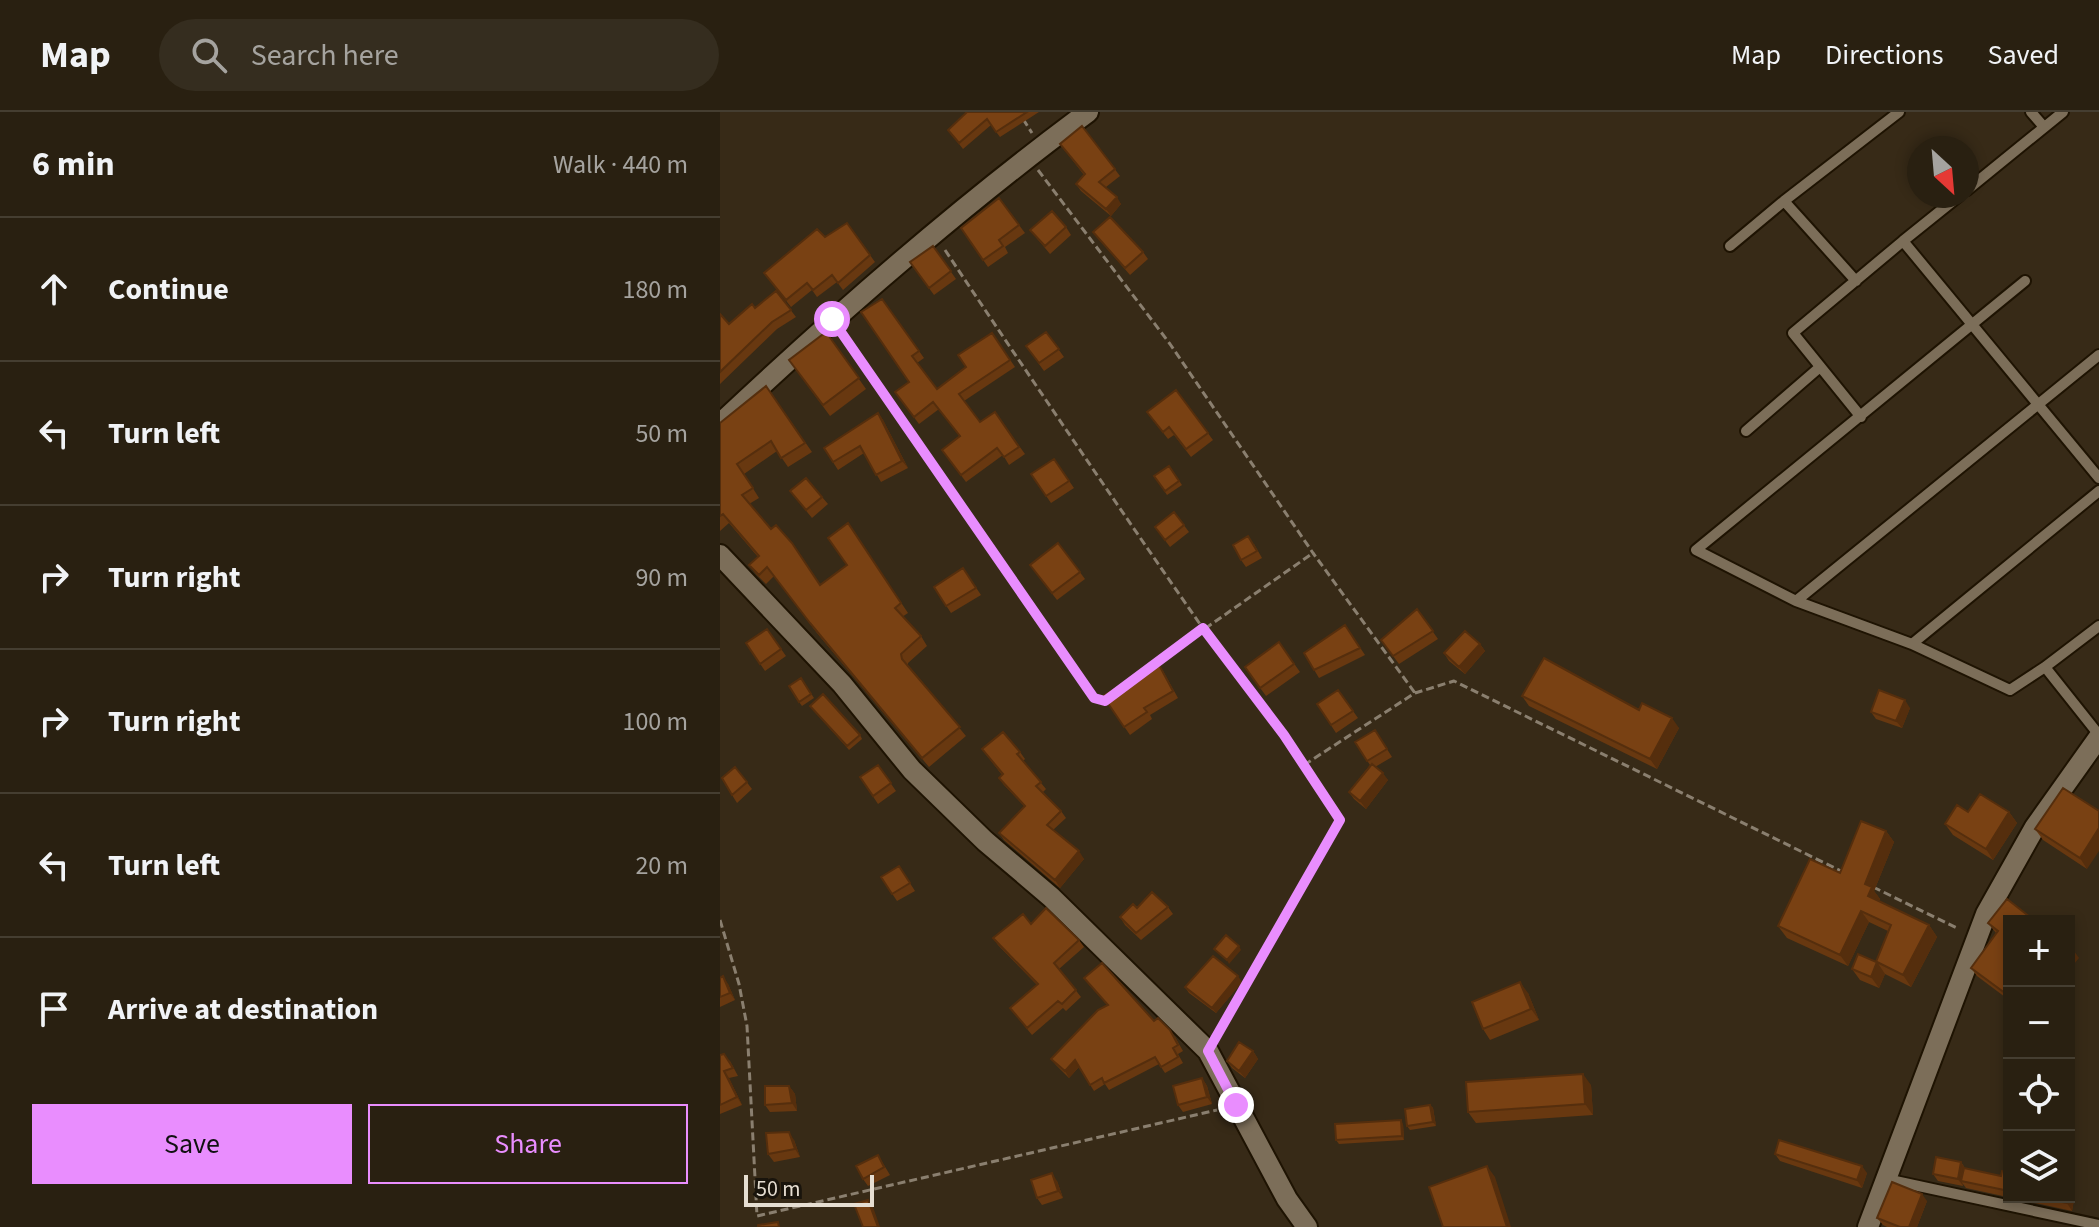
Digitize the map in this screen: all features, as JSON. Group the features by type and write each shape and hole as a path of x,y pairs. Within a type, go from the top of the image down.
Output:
{"street":[{"path":"720,424 832,319 933,233 1034,150 1088,112"},
{"path":"720,555 842,684 912,770 985,841 1051,897 1208,1051 1307,1227"},
{"path":"1868,1227 1986,914 2035,827 2099,736"}],"lane":[{"path":"1730,246 1899,112"},
{"path":"2031,112 2044,127"},
{"path":"1979,180 2063,112"},
{"path":"1784,201 1856,281"},
{"path":"1861,417 1793,333 1944,208"},
{"path":"1903,241 2099,478"},
{"path":"2025,281 1696,550 1796,601 1912,644 2010,690 2099,626"},
{"path":"1796,601 2099,355"},
{"path":"1746,431 1820,367"},
{"path":"1912,644 2099,491"},
{"path":"2045,667 2099,736"},
{"path":"1886,1179 2099,1225"}],"path":[{"path":"1017,112 1034,150 1313,553 1415,693"},
{"path":"933,233 1203,628 1304,765 1340,820 1208,1051"},
{"path":"832,319 1094,698 1105,701 1117,692"},
{"path":"1142,674 1313,553"},
{"path":"1304,765 1415,693 1454,681 1853,877"},
{"path":"1867,884 1977,938"},
{"path":"720,920 739,984 747,1026 757,1216 1236,1105"}],"building":[{"path":"967,112 1027,112 996,132 987,119 959,143 948,130"},
{"path":"1082,126 1115,169 1099,182 1117,197 1106,209 1076,184 1085,174 1060,144"},
{"path":"999,198 1019,225 999,240 1003,246 983,260 961,228"},
{"path":"1052,211 1066,227 1045,246 1030,230"},
{"path":"1110,217 1143,252 1125,268 1093,232"},
{"path":"847,223 870,255 838,283 832,275 813,290 807,283 786,300 764,273 817,229 825,237"},
{"path":"933,246 951,271 929,288 910,262"},
{"path":"776,291 791,310 772,322 720,372 720,314 729,324 752,304 755,308"},
{"path":"882,299 919,351 912,356 937,389 966,367 958,355 992,333 1010,360 959,394 980,422 995,412 1019,447 1004,457 997,448 961,475 942,450 960,436 933,402 914,417 895,392 909,382 861,312"},
{"path":"826,332 859,378 823,405 789,360"},
{"path":"1046,332 1059,349 1039,363 1026,346"},
{"path":"766,386 805,443 781,458 771,441 737,464 753,488 742,495 771,529 776,525 792,543 820,585 847,565 828,538 848,523 901,603 895,608 921,636 901,654 902,659 960,727 922,758 767,567 759,575 749,565 759,556 723,514 720,516 720,423"},
{"path":"1176,390 1208,433 1186,449 1169,427 1163,432 1147,412"},
{"path":"878,413 902,461 876,475 860,446 833,462 824,448"},
{"path":"1054,459 1069,481 1046,496 1031,474"},
{"path":"1169,466 1179,481 1165,491 1154,476"},
{"path":"806,478 822,497 806,510 790,491"},
{"path":"1174,512 1184,525 1165,540 1155,527"},
{"path":"1248,536 1257,551 1241,560 1233,545"},
{"path":"1058,543 1080,572 1052,593 1030,565"},
{"path":"963,568 976,588 946,606 934,587"},
{"path":"1417,609 1433,631 1393,656 1381,640"},
{"path":"1345,625 1360,648 1314,670 1304,653"},
{"path":"767,629 781,649 760,664 746,643"},
{"path":"1465,631 1480,644 1459,667 1444,653"},
{"path":"1279,642 1294,664 1260,688 1245,667"},
{"path":"1544,658 1639,710 1642,703 1672,718 1650,759 1522,696"},
{"path":"1158,663 1173,691 1144,708 1147,712 1124,727 1103,696"},
{"path":"801,678 811,694 799,702 789,686"},
{"path":"1338,690 1353,711 1331,725 1317,704"},
{"path":"1879,690 1905,700 1896,721 1871,712"},
{"path":"823,694 860,735 847,746 810,706"},
{"path":"1375,730 1387,749 1367,761 1355,742"},
{"path":"1003,732 1041,782 1036,786 1061,811 1047,825 1079,851 1055,880 999,833 1025,806 999,778 1003,774 982,749"},
{"path":"1372,764 1383,773 1360,801 1349,792"},
{"path":"878,765 891,783 873,796 860,777"},
{"path":"735,767 747,782 732,795 722,778"},
{"path":"2063,788 2099,811 2099,828 2080,858 2035,829"},
{"path":"1980,794 2009,812 1986,849 1945,824 1957,805 1968,812"},
{"path":"1861,821 1886,831 1865,884 1872,887 1868,896 1929,925 1903,975 1877,962 1871,977 1852,969 1858,954 1876,962 1891,925 1861,911 1840,955 1778,926 1810,859 1840,873"},
{"path":"899,866 910,883 892,894 881,877"},
{"path":"1152,892 1168,907 1136,933 1120,917 1133,904 1137,908"},
{"path":"2007,899 2027,915 2003,915 2003,992 1971,968 1998,931 1988,923"},
{"path":"1046,908 1079,940 1054,963 1076,990 1062,1004 1058,1001 1027,1028 1010,1008 1038,984 993,938 1023,914 1031,924"},
{"path":"1226,935 1239,946 1227,960 1214,949"},
{"path":"1213,956 1238,976 1212,1008 1185,987"},
{"path":"1102,963 1154,1021 1158,1018 1170,1030 1178,1045 1173,1048 1178,1057 1161,1067 1155,1057 1104,1083 1102,1078 1090,1085 1075,1060 1065,1071 1051,1059 1098,1010 1108,1005 1084,978"},
{"path":"723,976 730,993 720,997 720,978"},
{"path":"1520,982 1531,1009 1483,1029 1472,1002"},
{"path":"1239,1042 1253,1051 1239,1071 1227,1061"},
{"path":"724,1054 733,1068 724,1071 737,1097 720,1105 720,1055"},
{"path":"1583,1074 1585,1104 1468,1112 1466,1082"},
{"path":"1202,1078 1207,1097 1178,1105 1173,1086"},
{"path":"765,1086 789,1086 792,1103 765,1105"},
{"path":"1430,1105 1433,1122 1407,1126 1405,1109"},
{"path":"1401,1120 1402,1136 1336,1140 1335,1124"},
{"path":"789,1132 795,1149 768,1154 766,1133"},
{"path":"1779,1140 1862,1166 1857,1180 1775,1154"},
{"path":"878,1155 884,1167 863,1179 856,1166"},
{"path":"1936,1157 1961,1162 1958,1179 1933,1174"},
{"path":"1487,1166 1507,1227 1443,1227 1429,1187"},
{"path":"1964,1168 2001,1176 2003,1171 2003,1190 1961,1181"},
{"path":"1052,1173 1058,1191 1037,1198 1031,1180"},
{"path":"1892,1182 1922,1194 1909,1227 1900,1227 1877,1218"},
{"path":"868,1200 878,1227 863,1227 854,1204"},
{"path":"778,1222 779,1227 758,1227 758,1225"}],"route":[{"path":"832,319 1094,698 1105,701 1203,628 1284,735 1340,820 1208,1051 1236,1105"}]}
